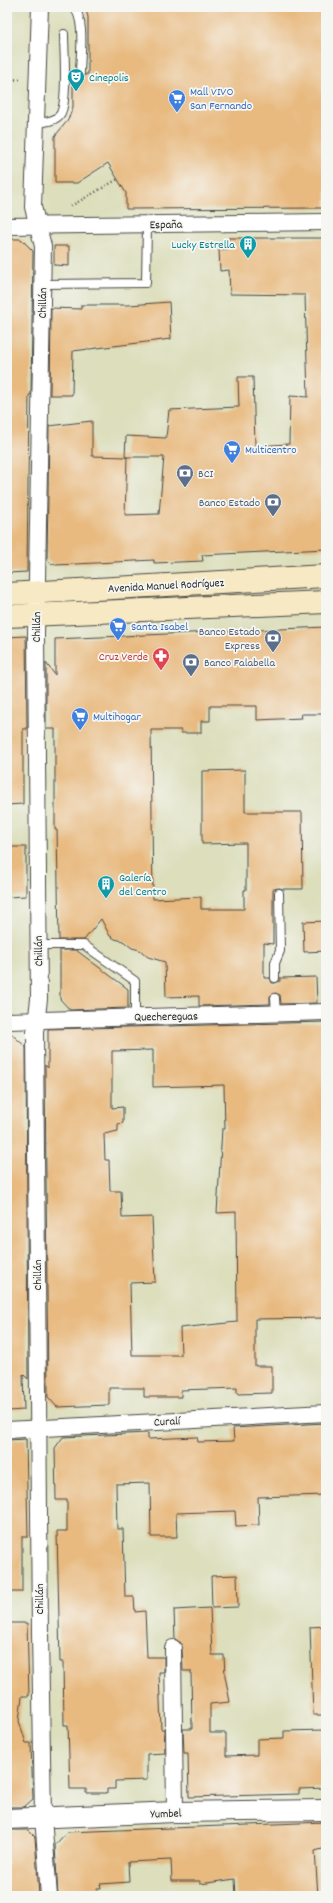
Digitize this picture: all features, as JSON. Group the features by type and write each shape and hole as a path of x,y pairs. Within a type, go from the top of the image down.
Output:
{"main road":[{"name":"Avenida Manuel Rodríguez","path":"7,594 326,576"},
{"name":"Avenida Manuel Rodríguez","path":"7,616 326,602"}],"street":[{"name":"Chillán","path":"40,7 33,207 43,246 36,615 39,999 35,1033 43,1816 48,1896"},
{"name":"España","path":"7,226 326,222"},
{"name":"Quechereguas","path":"7,1021 135,1017 276,1006 326,1012"},
{"name":"Curalí","path":"7,1430 326,1413"},
{"path":"173,1648 175,1812"},
{"name":"Yumbel","path":"7,1819 43,1816 175,1812 326,1810"}],"lane":[{"path":"73,7 80,15 80,74"},
{"path":"36,123 49,122 61,114 64,102 64,34"},
{"path":"42,284 146,283 146,225"},
{"path":"276,978 275,963 280,951 279,893"},
{"path":"38,945 84,945 135,981 135,1017"}],"path":[{"path":"64,210 118,179"}],"shaded area":[{"path":"7,7 326,7 326,1896 7,1896"}],"building":[{"name":"Mall VIVO San Fernando","path":"85,7 326,7 326,208 126,209 126,193 108,163 77,183 55,183 55,136 68,120 73,107 73,74 80,79 88,74 88,17"},
{"path":"228,238 326,238 326,549 202,555 203,561 154,563 154,560 52,564 47,560 49,426 92,421 92,456 125,457 126,436 166,438 169,410 239,407 238,377 253,377 255,446 289,444 290,396 308,397 305,295 230,294 229,270 220,271 219,249 228,249","holes":["127,457 164,457 159,514 125,515"]},
{"path":"7,239 21,239 33,251 31,395 29,395 27,572 7,573"},
{"path":"54,246 69,246 69,266 54,265"},
{"path":"169,302 171,339 73,351 72,395 50,395 51,308 81,309 81,305 129,305"},
{"path":"326,627 326,714 301,714 302,718 257,720 257,706 210,706 210,721 201,721 201,733 181,733 181,730 151,730 153,899 201,897 201,909 244,909 244,890 246,890 246,843 202,844 202,771 245,770 245,812 302,812 303,889 273,889 273,944 264,943 264,978 270,978 272,983 275,983 280,981 280,978 316,977 317,1003 281,1004 280,995 275,993 270,996 270,1004 199,1006 199,996 166,997 165,962 148,957 140,950 132,948 123,941 110,936 101,919 84,940 59,940 57,830 55,830 55,729 46,729 46,663 55,675 55,639"},
{"path":"26,636 27,729 23,729 23,804 7,805 7,637"},
{"path":"7,847 26,847 26,896 7,897"},
{"path":"326,921 326,951 304,952 303,922"},
{"path":"60,950 76,950 128,989 128,1008 70,1010 60,999"},
{"path":"326,1022 326,1318 255,1319 255,1366 272,1366 272,1393 237,1394 237,1388 181,1390 181,1397 144,1397 144,1388 109,1388 109,1405 57,1407 48,1397 45,1065 48,1068 48,1029","holes":["153,1050 153,1087 224,1085 225,1129 222,1129 217,1213 236,1212 237,1322 180,1328 181,1355 132,1355 130,1283 155,1282 152,1217 122,1218 121,1191 110,1191 109,1160 105,1160 104,1134 118,1131 118,1124 123,1123 123,1107 112,1108 112,1051"]},
{"path":"7,1030 26,1047 28,1379 23,1374 24,1410 7,1411"},
{"path":"326,1423 326,1495 258,1497 259,1525 236,1526 235,1511 176,1513 177,1537 151,1537 150,1483 116,1484 117,1529 123,1529 125,1597 134,1597 135,1612 145,1611 147,1657 164,1657 164,1672 159,1672 161,1729 164,1729 165,1753 147,1754 147,1780 115,1781 115,1789 107,1789 107,1793 86,1793 86,1789 70,1789 68,1725 64,1725 63,1662 60,1662 57,1531 67,1531 67,1500 56,1500 55,1448 63,1437 148,1433 148,1439 197,1437 198,1442 234,1441 233,1428"},
{"path":"26,1439 28,1537 22,1537 22,1592 7,1592 7,1440"},
{"path":"237,1575 238,1607 212,1608 211,1576"},
{"path":"210,1608 212,1655 224,1655 225,1676 230,1702 210,1704 210,1733 226,1733 226,1756 257,1755 257,1739 284,1738 284,1731 326,1730 326,1788 299,1789 299,1794 189,1797 188,1753 184,1753 183,1729 192,1729 191,1671 183,1671 181,1643 175,1639 174,1610"},
{"path":"7,1623 27,1623 29,1696 22,1696 19,1721 26,1743 31,1743 33,1799 24,1807 7,1807"},
{"path":"326,1626 326,1715 313,1715 310,1627"},
{"path":"326,1822 326,1848 315,1851 318,1896 236,1896 235,1879 200,1884 200,1881 172,1881 171,1860 128,1862 129,1882 100,1884 101,1888 97,1888 98,1896 58,1896 55,1845 67,1832"},
{"path":"7,1830 28,1830 35,1837 39,1896 7,1896"}],"place":[{"name":"Cinepolis","path":"76,92"},
{"name":"Mall VIVO San Fernando","path":"177,113"},
{"name":"Lucky Estrella","path":"248,259"},
{"name":"Multicentro","path":"232,464"},
{"name":"BCI","path":"185,488"},
{"name":"Banco Estado","path":"273,517"},
{"name":"Santa Isabel","path":"118,641"},
{"name":"Banco Estado Express","path":"273,653"},
{"name":"Cruz Verde","path":"161,671"},
{"name":"Banco Falabella","path":"191,677"},
{"name":"Multihogar","path":"80,731"},
{"name":"Galería del Centro","path":"106,899"}]}
